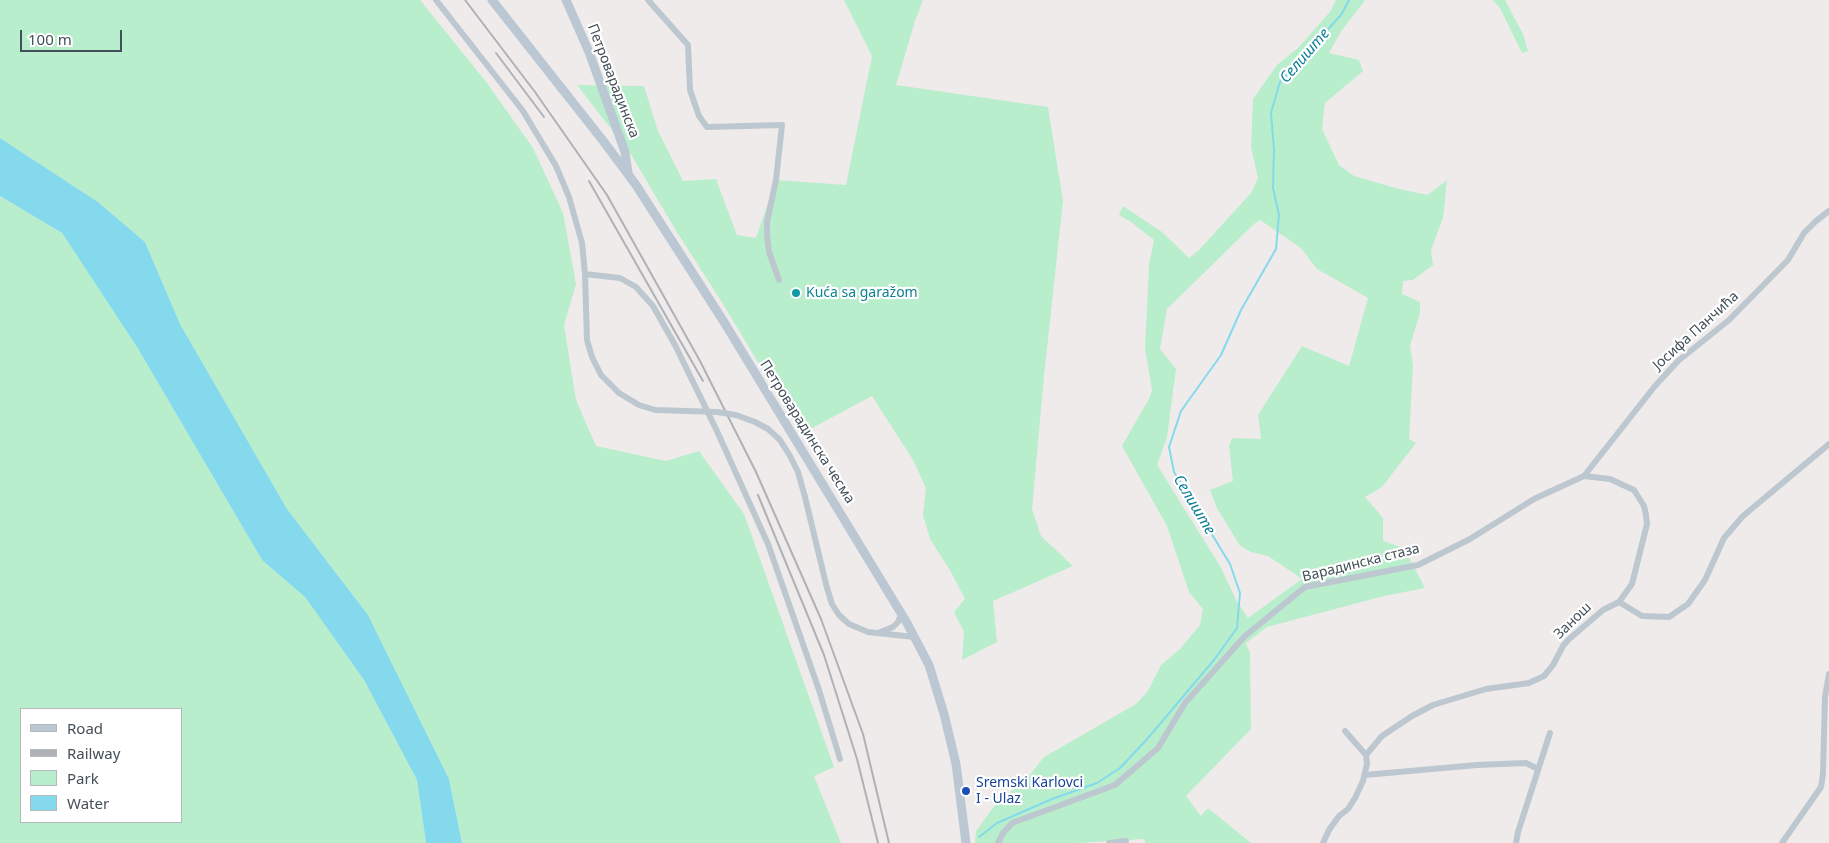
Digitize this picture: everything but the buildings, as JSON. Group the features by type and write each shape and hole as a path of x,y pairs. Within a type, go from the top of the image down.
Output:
{"main road":[{"name":"Петроварадинска чесма","path":"492,0 628,174 728,329 914,637 928,665 944,714 956,764 966,843"},
{"name":"Петроварадинска","path":"566,0 589,52 625,152 628,174"}],"street":[{"path":"436,0 522,111 556,166 569,197 582,243 587,340 592,357 601,375 628,400 654,410 717,412 736,415 768,429 780,440 798,472 832,604 849,624 868,632 914,637"},
{"path":"648,0 688,45 690,90 699,116 707,127 782,125 776,180 767,222 769,252 779,280"},
{"name":"Јосифа Панчића","path":"1584,476 1655,386 1678,361 1729,320 1788,260 1804,234 1816,221 1829,212"},
{"path":"585,274 620,278 636,287 653,306 674,345 716,429 768,544 819,690 840,759"},
{"path":"1619,602 1642,616 1669,617 1688,604 1704,580 1724,538 1742,516 1829,444"},
{"name":"Занош","path":"1366,755 1382,736 1412,716 1433,705 1486,689 1529,683 1544,676 1554,665 1568,640 1602,610 1619,602 1632,584 1647,524 1646,515 1640,499 1634,490 1610,479 1584,476"},
{"name":"Варадинска стаза","path":"998,843 1003,833 1012,823 1114,785 1129,773 1158,748 1185,703 1245,636 1305,587 1418,565 1470,539 1534,499 1584,476"},
{"path":"875,634 893,627 901,615"},
{"path":"1782,843 1820,788 1823,774 1825,697 1829,674"},
{"path":"1323,843 1334,823 1352,804 1365,775 1366,755 1345,731"},
{"path":"1516,843 1550,733"},
{"path":"1365,775 1477,765 1526,763 1538,768"},
{"path":"1109,843 1126,841"}],"green space":[{"path":"0,0 420,0 487,83 533,148 563,213 576,284 564,325 576,400 596,446 666,461 699,451 744,514 834,767 814,776 841,843 462,843 449,779 368,615 287,509 180,324 145,242 98,202 0,138"},
{"path":"844,0 923,0 896,85 1048,107 1063,201 1032,509 1041,536 1073,566 993,601 997,642 962,660 964,632 954,612 965,599 951,572 930,539 923,515 926,488 913,460 872,396 801,434 632,156 577,85 644,86 658,131 683,181 716,179 737,235 756,238 776,180 846,185 872,56"},
{"path":"1336,0 1365,0 1342,30 1329,53 1359,60 1363,71 1325,103 1322,129 1339,165 1354,176 1428,195 1447,180 1443,218 1431,250 1433,265 1413,280 1403,281 1402,294 1420,302 1420,313 1410,346 1413,365 1409,439 1416,443 1382,487 1365,497 1383,518 1383,541 1404,548 1425,588 1384,596 1267,627 1246,643 1250,653 1251,729 1186,796 1201,816 1208,808 1251,843 1146,843 1144,839 1076,843 975,843 976,831 999,800 1025,781 1044,757 1136,704 1148,691 1161,665 1180,649 1200,625 1203,609 1189,592 1167,526 1122,446 1150,397 1152,390 1145,349 1149,265 1154,240 1119,215 1123,206 1162,232 1189,258 1199,250 1251,193 1258,178 1251,147 1253,99 1277,65 1298,48 1330,12","holes":["1260,220 1301,248 1317,269 1368,298 1349,366 1302,346 1258,415 1261,439 1232,438 1229,446 1233,481 1210,490 1217,508 1240,546 1251,552 1268,556 1302,579 1248,618 1237,602 1220,566 1157,465 1167,437 1176,369 1160,349 1167,309 1254,224"]},
{"path":"1493,0 1505,0 1523,34 1528,51 1522,53 1500,8"},
{"path":"0,196 62,233 137,347 262,560 305,597 364,680 417,780 426,843 0,843"}],"water":[{"path":"0,138 98,202 145,242 180,324 287,509 368,615 449,779 462,843 426,843 417,780 364,680 305,597 262,560 137,347 62,233 0,196"}],"waterway":[{"name":"Селиште","path":"979,837 997,823 1052,799 1097,783 1120,768 1214,660 1237,628 1240,593 1230,564 1174,472 1169,447 1181,411 1221,355 1241,310 1276,249 1279,215 1273,188 1274,149 1271,113 1280,82 1341,15 1349,0"}],"railway":[{"path":"465,0 535,92 607,195 700,361 756,472 821,619 863,734 889,843"},
{"path":"496,53 544,117"},
{"path":"589,181 703,381"},
{"path":"758,495 824,655 857,759 878,843"}],"place":[{"name":"Kuća sa garažom","path":"796,293"},
{"name":"Sremski Karlovci I - Ulaz","path":"966,791"}]}
